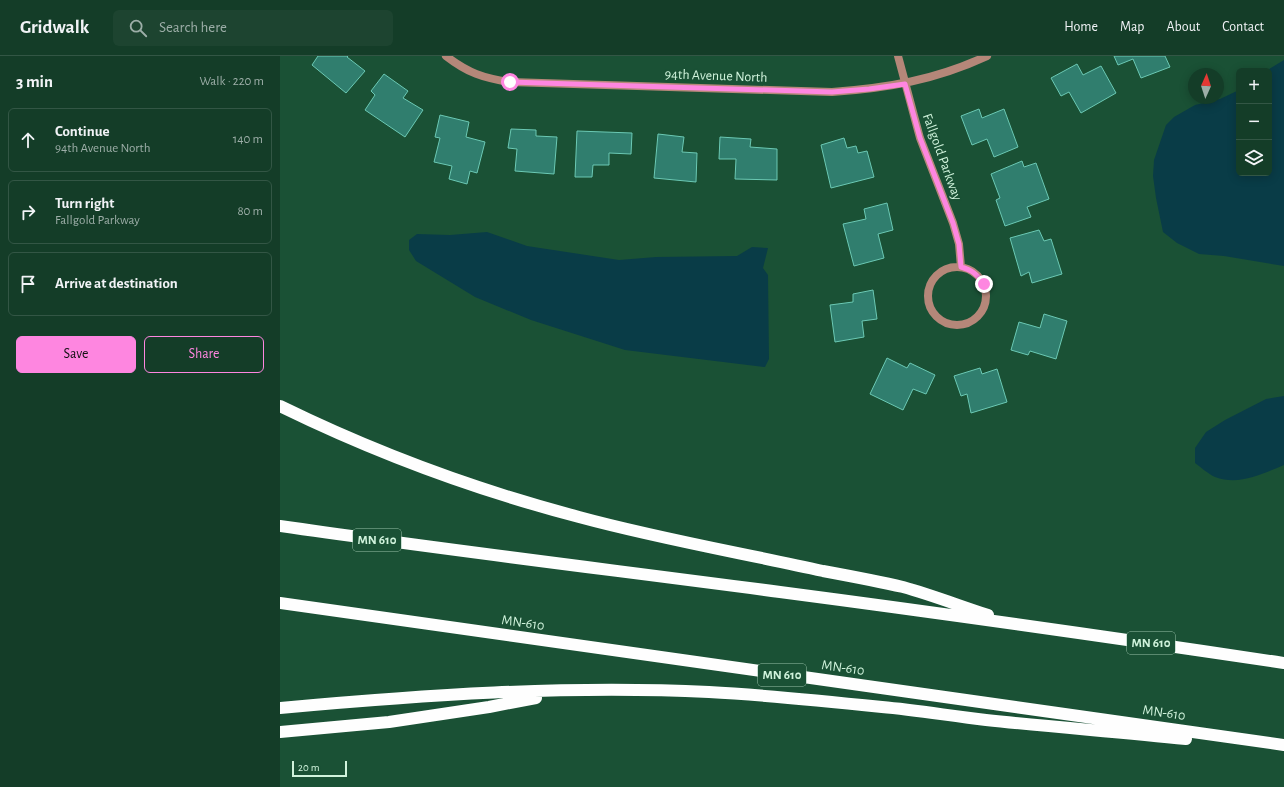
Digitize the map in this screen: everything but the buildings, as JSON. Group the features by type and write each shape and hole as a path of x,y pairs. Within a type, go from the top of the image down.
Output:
{"highway":[{"path":"280,406 351,439 406,461 473,486 528,503 581,518 903,588 1018,624"},
{"name":"MN 610","path":"280,526 474,554 787,593 1018,624 1284,662"},
{"name":"MN-610","path":"280,603 1284,745"},
{"path":"280,708 440,696 572,691 622,690 708,692 781,697 883,707 985,720 1284,748"},
{"path":"280,732 389,722 572,691"}],"street":[{"name":"94th Avenue North","path":"446,56 469,72 489,79 510,82 832,92 905,84 935,76 987,56"},
{"name":"Fallgold Parkway","path":"898,56 920,138 953,223 959,244 961,267"},
{"path":"951,267 961,267 970,270 984,284 986,302 982,312 976,319 963,325 948,325 933,314 928,305 927,295 929,286 934,277 942,271 951,267"}],"water":[{"path":"1284,60 1284,266 1224,256 1199,254 1177,243 1163,232 1153,176 1154,160 1166,125 1174,117 1195,105 1224,104 1224,97 1236,91 1236,176 1272,176 1271,68"},
{"path":"487,232 527,246 619,260 656,257 737,256 752,247 768,248 763,268 768,275 769,359 765,367 625,350 531,320 475,297 416,261 409,250 409,240 417,234 450,235"},
{"path":"1284,396 1284,465 1250,478 1233,480 1215,477 1195,463 1195,448 1206,432 1225,420 1266,399"}],"route":[{"path":"510,82 832,92 905,84 920,138 953,223 959,244 961,267 970,270 978,276 984,284"}]}
